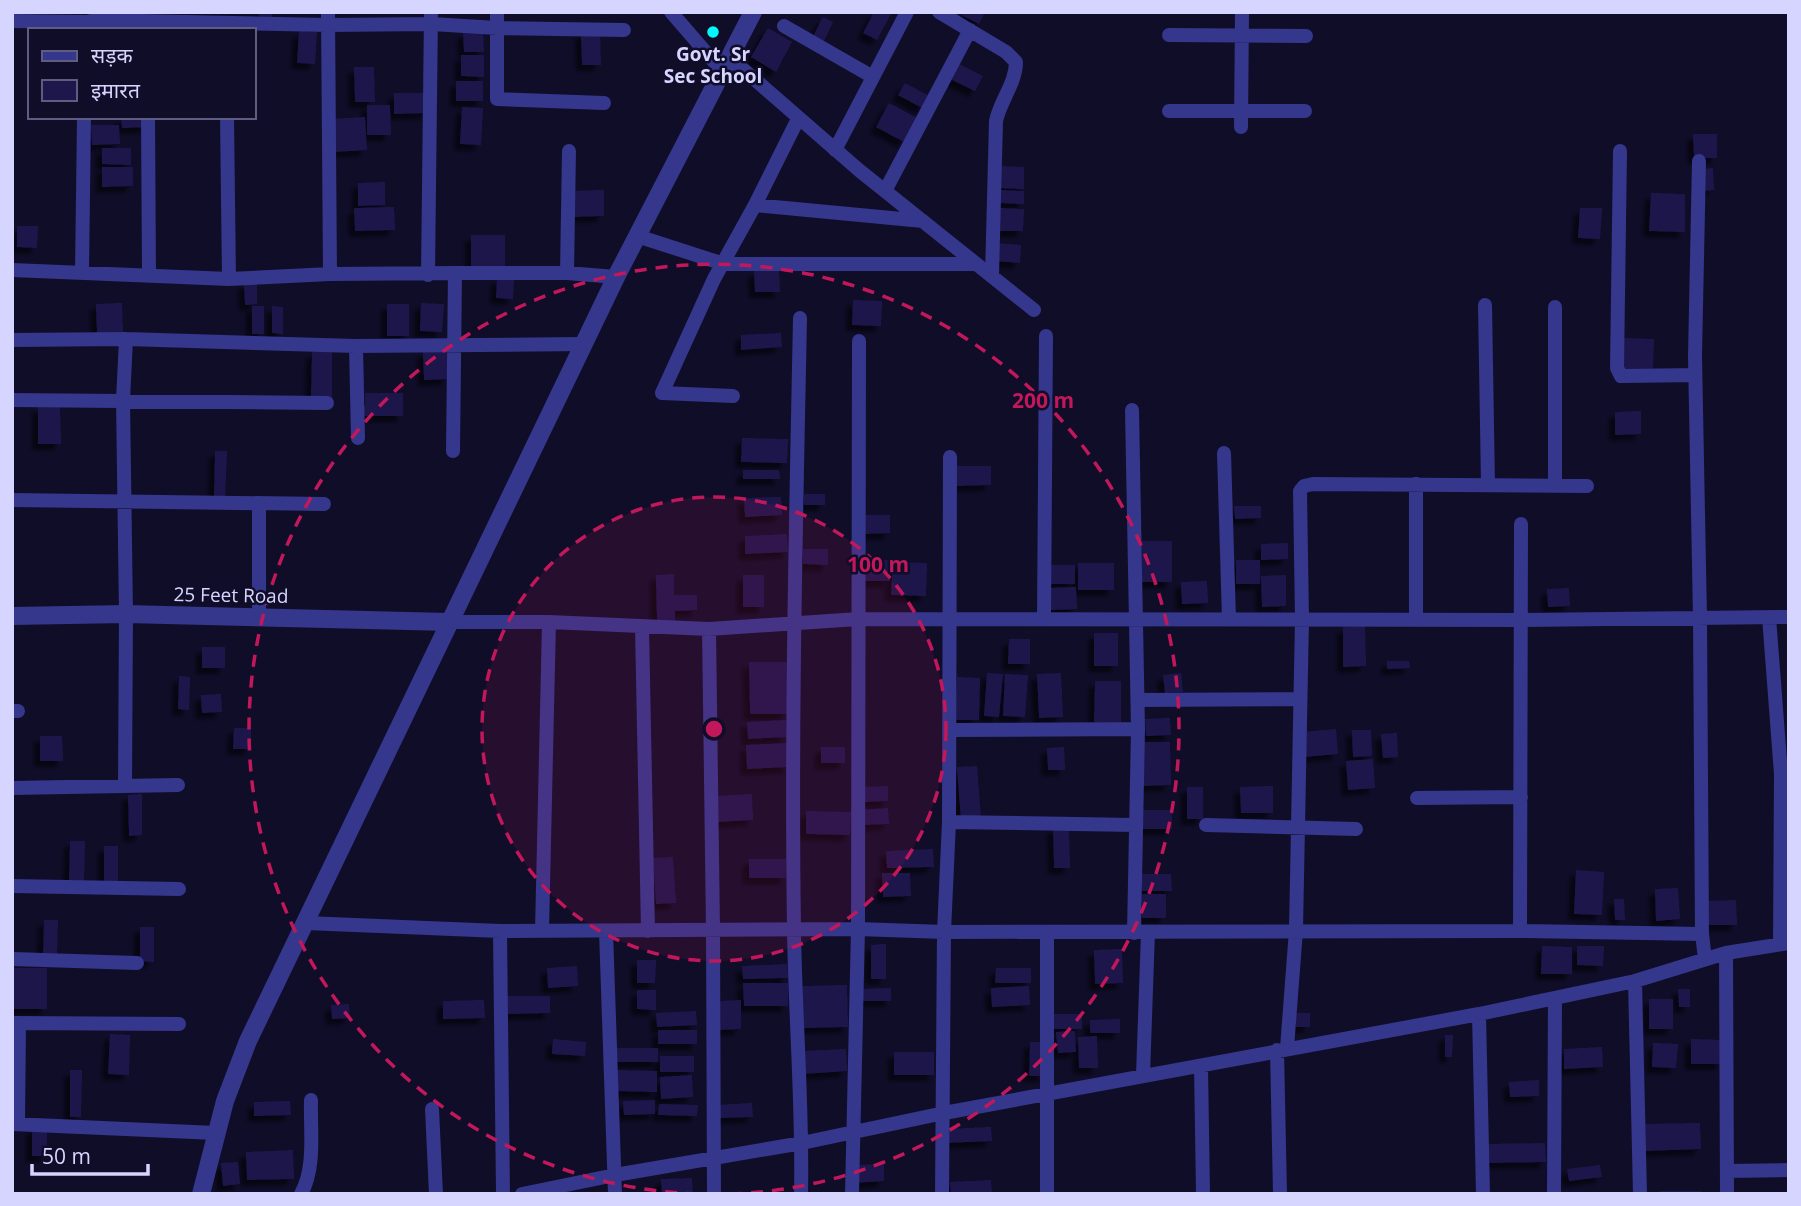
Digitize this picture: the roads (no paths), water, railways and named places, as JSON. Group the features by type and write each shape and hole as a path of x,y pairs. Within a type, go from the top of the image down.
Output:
{"street":[{"path":"497,12 497,99 604,103"},
{"path":"671,12 726,64 1034,310"},
{"path":"203,1194 225,1101 248,1041 616,276 753,12"},
{"path":"835,150 907,12"},
{"path":"939,12 1006,52 1016,65 996,121 992,276"},
{"path":"1241,127 1242,12"},
{"path":"12,21 86,26 96,20 148,26 328,18 432,18 497,28 624,30"},
{"path":"328,18 330,274"},
{"path":"428,275 432,18"},
{"path":"784,26 873,78"},
{"path":"885,191 970,30"},
{"path":"1169,35 1306,36"},
{"path":"1169,111 1305,111"},
{"path":"82,272 84,119"},
{"path":"148,119 149,274"},
{"path":"227,119 229,279"},
{"path":"733,396 662,393 714,279 798,119"},
{"path":"567,273 569,150"},
{"path":"1620,152 1617,368 1621,376 1695,374"},
{"path":"1699,162 1695,374 1702,934 1705,960"},
{"path":"755,205 925,222"},
{"path":"637,236 724,264 975,264"},
{"path":"12,270 229,279 330,274 455,273 616,276"},
{"path":"453,451 455,273"},
{"path":"1485,305 1488,485"},
{"path":"1555,307 1555,485"},
{"path":"800,318 794,622 794,931 802,1143 801,1194"},
{"path":"1044,619 1046,336"},
{"path":"12,340 356,346 584,344"},
{"path":"125,786 126,340"},
{"path":"852,1194 858,929 859,341"},
{"path":"356,346 358,438"},
{"path":"12,400 327,403"},
{"path":"1132,410 1138,700 1135,825 1141,932 1143,1075"},
{"path":"1224,453 1229,619"},
{"path":"942,1194 944,932 950,730 950,457"},
{"path":"1280,1194 1282,1049 1296,930 1302,488 1313,484 1587,485"},
{"path":"1416,484 1416,618"},
{"path":"12,500 324,504"},
{"path":"259,503 259,617"},
{"path":"1520,931 1521,524"},
{"name":"25 Feet Road","path":"12,616 127,614 449,622"},
{"path":"522,1194 802,1143 1143,1075 1479,1014 1634,981 1726,953 1784,944 1785,773 1769,617"},
{"path":"449,622 550,622 709,629 858,619 1522,620 1789,617"},
{"path":"542,931 550,622"},
{"path":"642,626 648,931"},
{"path":"709,629 713,1194"},
{"path":"1138,700 1300,699"},
{"path":"950,730 1138,729"},
{"path":"12,788 178,785"},
{"path":"1417,798 1521,797"},
{"path":"949,822 1135,825"},
{"path":"1206,825 1356,829"},
{"path":"12,886 179,889"},
{"path":"306,923 500,931 1296,930 1702,934"},
{"path":"500,931 503,1194"},
{"path":"606,931 615,1194"},
{"path":"1046,1194 1047,932"},
{"path":"1726,953 1727,1194"},
{"path":"12,959 137,963"},
{"path":"1634,981 1640,1194"},
{"path":"1554,1194 1555,998"},
{"path":"1479,1014 1483,1194"},
{"path":"179,1024 15,1023 15,1124 216,1133"},
{"path":"1201,1066 1203,1194"},
{"path":"301,1194 310,1167 311,1100"},
{"path":"432,1108 436,1194"},
{"path":"1727,1171 1789,1170"}],"place":[{"name":"Govt. Sr Sec School","path":"713,32"}]}
